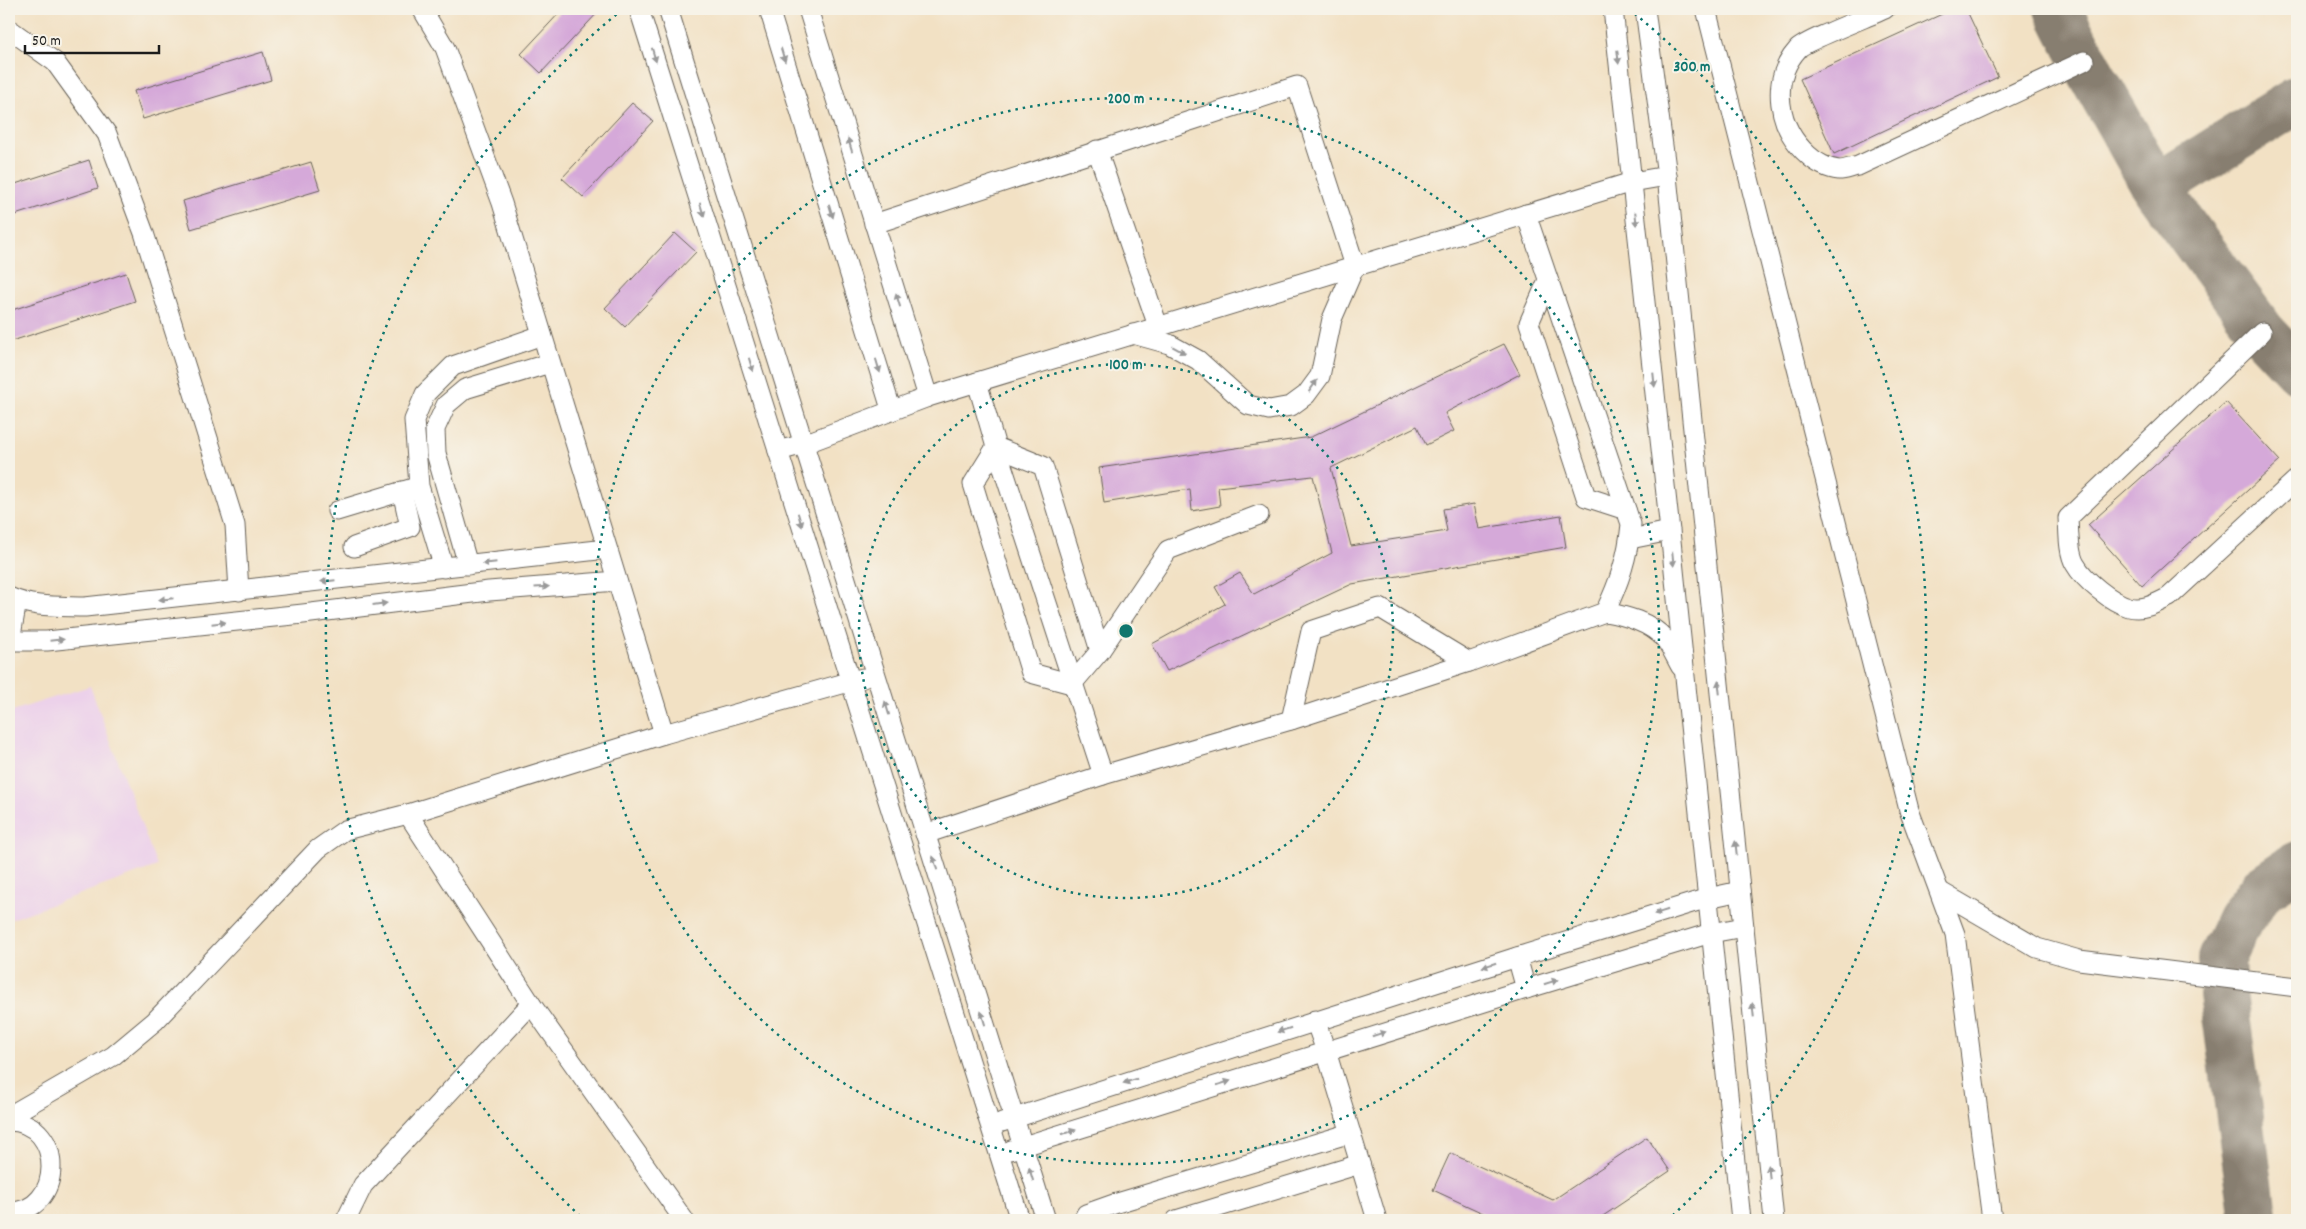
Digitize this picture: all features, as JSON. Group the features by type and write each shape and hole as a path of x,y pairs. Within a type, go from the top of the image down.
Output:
{"lane":[{"path":"422,9 445,48 502,203 664,734"},
{"path":"639,9 1020,1220"},
{"path":"668,9 1046,1220"},
{"path":"769,9 891,409"},
{"path":"808,9 928,396"},
{"path":"1613,9 1670,531 1741,1220"},
{"path":"1645,9 1667,176 1774,1220"},
{"path":"1706,9 1909,810 1955,934 1992,1220"},
{"path":"1885,9 1799,48 1786,65 1780,81 1781,106 1787,129 1799,147 1815,162 1838,170 1858,166 2084,61"},
{"path":"9,29 54,62 107,134 144,233 235,525 239,591"},
{"path":"874,224 1297,86 1355,266 1332,320 1320,376 1306,395 1290,406 1269,410 1248,404 1198,360 1169,344 1134,334"},
{"path":"1096,150 1158,326"},
{"path":"778,451 804,444 928,396 1632,182 1667,176"},
{"path":"1526,214 1631,524 1627,556 1620,582 1605,612"},
{"path":"1548,280 1529,323 1586,497 1626,510"},
{"path":"2262,332 2068,518 2069,539 2074,563 2095,588 2129,607 2150,607 2169,597 2297,479"},
{"path":"354,547 410,527 414,420 425,394 453,366 542,335"},
{"path":"468,565 436,453 435,429 446,405 465,389 550,363"},
{"path":"977,382 996,447 1103,775"},
{"path":"996,447 1043,466 1100,651"},
{"path":"996,447 973,484 1031,673 1072,684"},
{"path":"337,511 411,489"},
{"path":"411,489 444,568"},
{"path":"1072,684 1100,651 1168,550 1259,515"},
{"path":"1630,539 1670,531"},
{"path":"607,550 85,607 42,606 13,599 9,641 47,641 304,614 489,591 617,581"},
{"path":"1291,720 1312,631 1380,608 1469,662"},
{"path":"926,834 1103,775 1291,720 1469,662 1605,612 1625,616 1646,624 1665,639 1685,674"},
{"path":"9,1116 113,1056 155,1021 318,849 345,830 408,814 664,734 876,673"},
{"path":"408,814 531,1004 684,1220"},
{"path":"990,1126 1315,1020 1516,957 1708,898 1740,891"},
{"path":"1941,892 2036,948 2079,960 2297,986"},
{"path":"999,1154 1326,1050 1526,989 1711,933 1744,927"},
{"path":"1516,957 1526,989"},
{"path":"346,1220 363,1185 531,1004"},
{"path":"1315,1020 1326,1050 1377,1220"},
{"path":"9,1121 28,1126 40,1134 48,1146 52,1160 52,1174 47,1188 27,1208 12,1215"},
{"path":"1083,1220 1086,1214 1117,1203 1351,1133"},
{"path":"1176,1220 1360,1164"}],"shaded area":[{"path":"90,686 157,866 9,920 9,712"}],"building":[{"path":"563,9 601,9 541,73 521,54"},
{"path":"1953,9 1966,9 1998,77 1834,154 1800,79"},
{"path":"263,52 271,80 143,119 134,91"},
{"path":"632,103 653,121 583,197 562,178"},
{"path":"89,160 98,188 9,217 9,186"},
{"path":"311,162 320,190 191,229 183,201"},
{"path":"675,233 696,252 625,327 605,308"},
{"path":"126,273 135,301 9,342 9,311"},
{"path":"1504,344 1520,374 1445,413 1454,431 1426,445 1417,426 1331,468 1351,546 1447,531 1443,509 1474,504 1479,529 1561,515 1566,547 1352,584 1167,671 1152,644 1225,604 1215,587 1240,573 1254,594 1332,553 1313,476 1218,487 1220,506 1192,511 1190,489 1104,503 1099,468 1311,437"},
{"path":"2226,402 2280,461 2142,586 2088,525"},
{"path":"1647,1137 1670,1171 1597,1220 1498,1220 1433,1190 1450,1153 1553,1200"}],"taxiway":[{"path":"2058,9 2084,61 2156,188 2262,332 2297,369"},
{"path":"2156,188 2297,100"},
{"path":"2254,1220 2223,994 2221,959 2240,919 2263,888 2297,865"}]}
